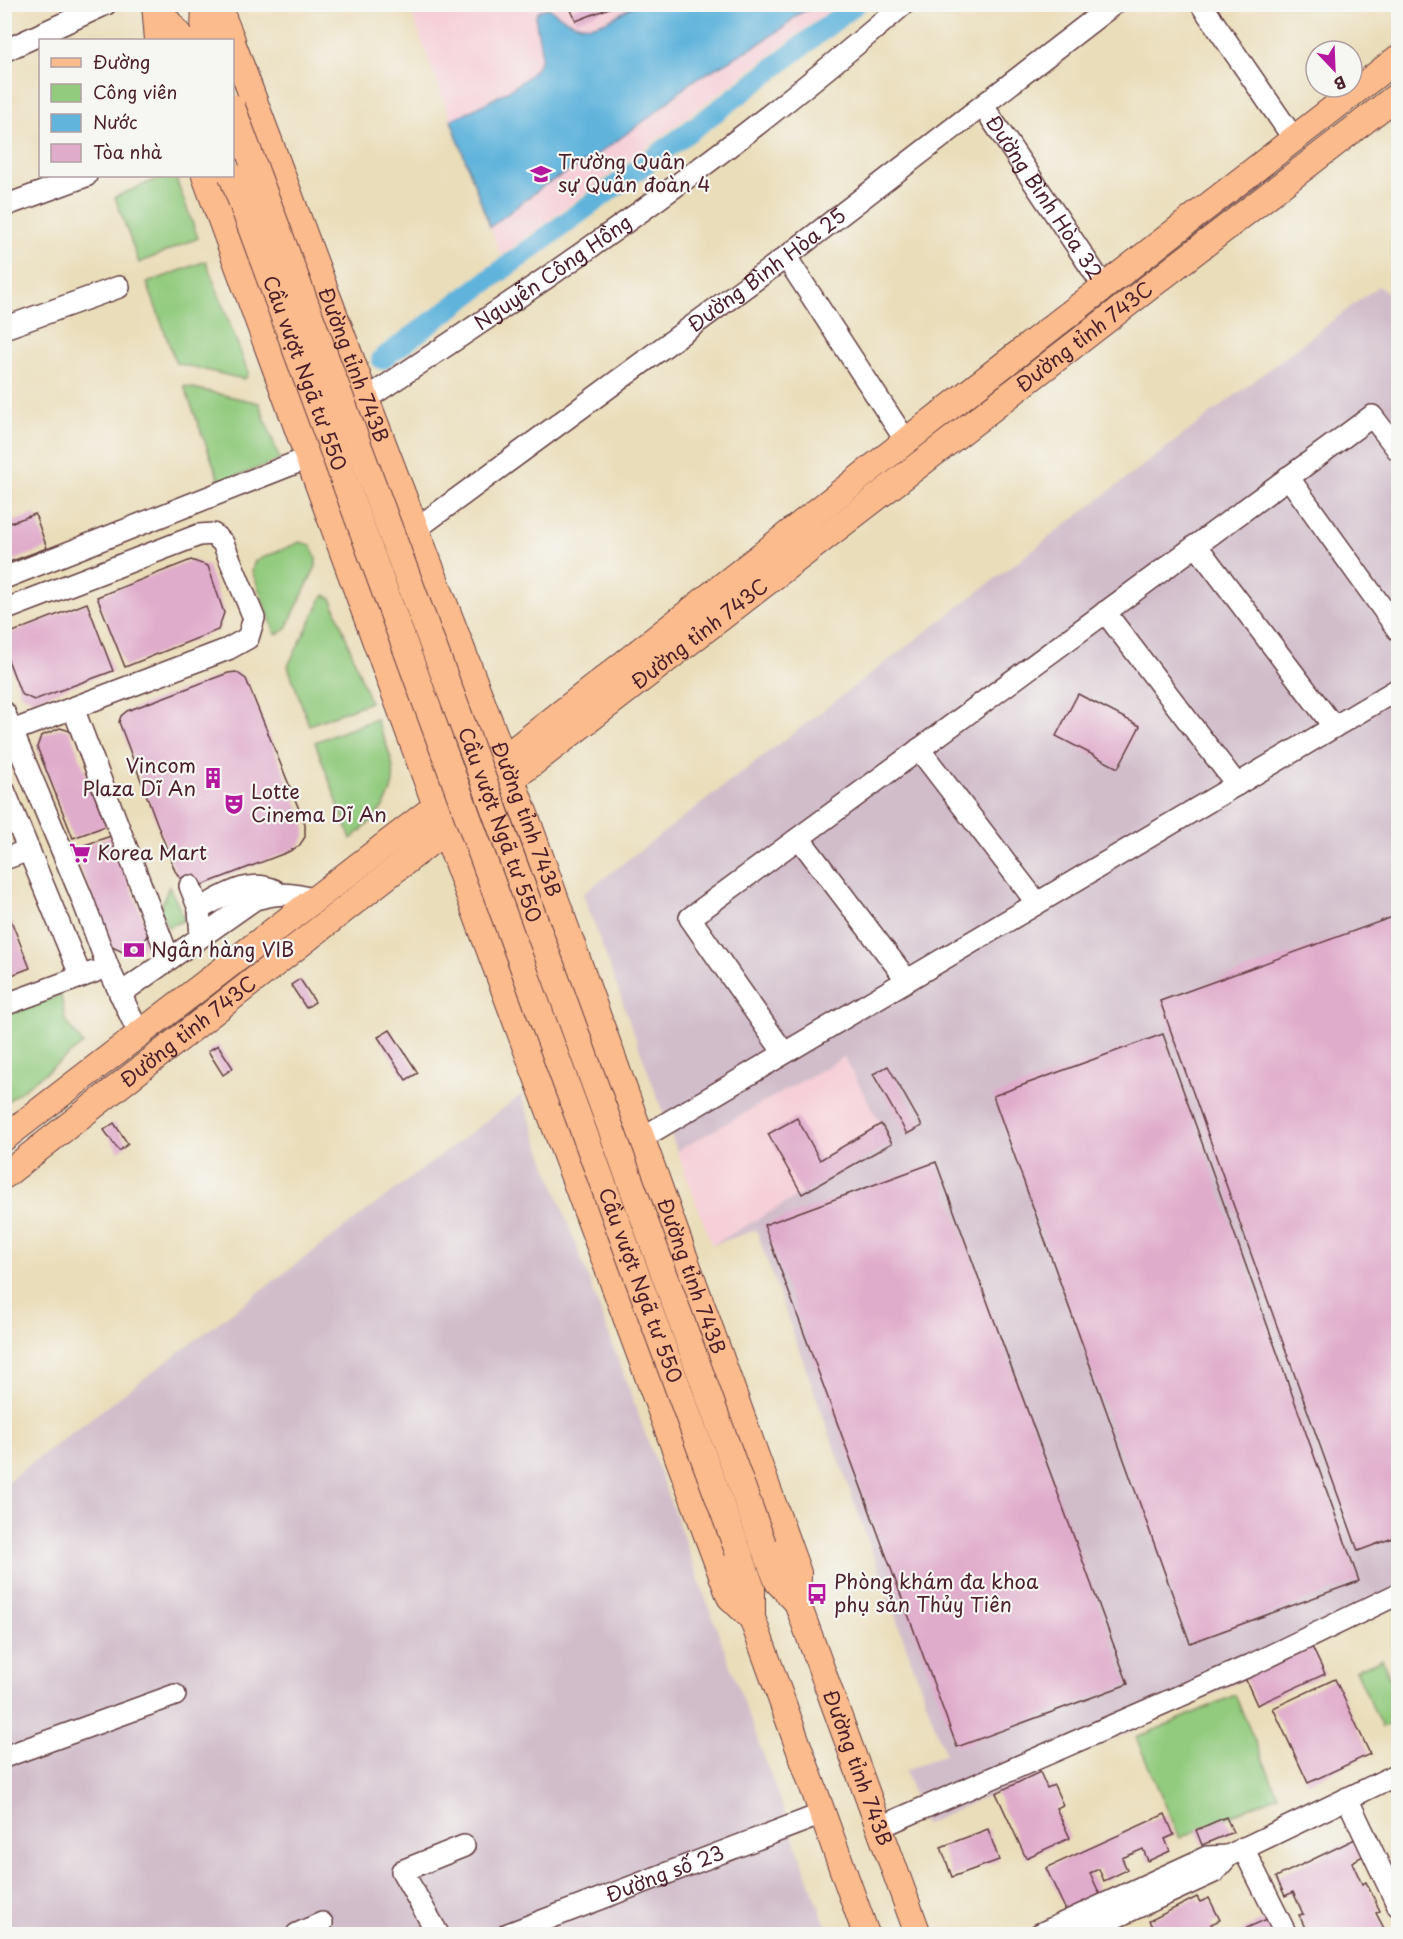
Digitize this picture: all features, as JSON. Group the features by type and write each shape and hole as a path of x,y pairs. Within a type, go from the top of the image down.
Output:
{"main road":[{"path":"155,5 187,38 205,4"},
{"name":"Đường tỉnh 743B","path":"211,4 224,18 231,39"},
{"name":"Đường tỉnh 743B","path":"234,46 508,770 798,1573 797,1602"},
{"name":"Đường tỉnh 743C","path":"4,1176 446,831 508,770 884,458 1398,58"},
{"name":"Đường tỉnh 743C","path":"4,1138 436,806 508,770 901,481 1398,95"},
{"name":"Cầu vượt Ngã tư 550","path":"234,112 496,813 763,1544"},
{"path":"1294,139 1311,163"},
{"path":"205,177 730,1597 752,1618 866,1935"},
{"name":"Cầu vượt Ngã tư 550","path":"232,177 752,1589 752,1618"},
{"path":"884,458 901,481"},
{"path":"139,1034 157,1057"},
{"name":"Đường tỉnh 743B","path":"763,1544 778,1581 797,1602 918,1935"}],"street":[{"path":"4,51 106,4"},
{"name":"Nguyễn Công Hồng","path":"366,399 487,319 667,193 834,64 904,4"},
{"name":"Đường Bình Hòa 25","path":"416,529 786,257 1114,4"},
{"path":"1201,4 1294,139"},
{"name":"Đường Bình Hòa 32","path":"983,106 1104,287"},
{"path":"4,206 83,177"},
{"path":"786,257 906,441"},
{"path":"4,328 119,287"},
{"path":"784,1053 690,918 1372,416 1398,450"},
{"path":"4,578 308,459"},
{"path":"1288,477 1398,630"},
{"path":"4,610 199,535 213,534 224,543 254,618 248,638 228,649 73,708 8,721 82,898 108,967 139,1034"},
{"path":"1196,545 1334,727"},
{"path":"1105,612 1237,785"},
{"path":"640,1138 1398,689"},
{"path":"73,708 169,959"},
{"path":"919,749 1037,903"},
{"path":"4,790 81,977"},
{"path":"799,838 907,980"},
{"path":"4,859 29,850"},
{"path":"199,909 246,886 264,885 280,893"},
{"path":"190,886 199,909 201,936"},
{"path":"120,994 255,899 280,893 296,894 314,900"},
{"path":"4,1005 108,967"},
{"path":"880,1827 1240,1669 1398,1594"},
{"path":"4,1757 175,1695"},
{"path":"1040,1935 1092,1926 1214,1872 1236,1852 1398,1774"},
{"path":"1347,1798 1398,1906"},
{"name":"Đường số 23","path":"508,1935 822,1814"},
{"path":"438,1935 402,1871 464,1846"},
{"path":"1236,1852 1286,1935"},
{"path":"297,1935 322,1923"}],"shaded area":[{"name":"Trường Quân sự Quân đoàn 4","path":"408,4 837,5 501,256"},
{"path":"1378,286 1398,300 1398,1606 1204,1698 924,1825 905,1771 945,1754 756,1230 712,1245 891,1143 844,1057 677,1151 583,894"},
{"path":"844,1057 892,1143 712,1245 677,1151"},
{"path":"521,1095 829,1934 5,1934 5,1483"}],"green space":[{"path":"162,177 175,177 198,238 139,263 115,197"},
{"path":"206,261 248,372 247,377 243,379 176,363 147,283"},
{"path":"184,386 259,403 280,460 220,482"},
{"path":"300,542 311,545 316,558 316,566 286,629 278,634 275,633 252,571 255,561"},
{"path":"326,595 332,600 370,702 309,725 288,666 322,598"},
{"path":"376,719 392,763 391,790 375,817 351,839 315,742"},
{"path":"169,886 185,920 168,927 160,910"},
{"path":"61,995 65,1020 83,1044 5,1103 5,1015"},
{"path":"1382,1659 1398,1696 1398,1720 1382,1728 1356,1670"},
{"path":"1235,1695 1278,1795 1180,1838 1136,1738"}],"water":[{"name":"Trường Quân sự Quân đoàn 4","path":"634,5 816,5 797,15 783,28 760,43 691,82 651,116 598,154 546,184 490,227 451,120 503,94 529,76 541,57 536,26 536,15 540,10 549,8 572,22 592,25 611,19"}],"building":[{"path":"585,4 617,5 576,21 571,10"},
{"path":"35,514 47,548 4,564 4,525"},
{"path":"191,560 208,566 224,613 218,630 125,667 97,597"},
{"path":"87,603 113,671 34,700 21,694 4,649 10,633"},
{"name":"Vincom Plaza Dĩ An","path":"236,672 246,679 305,824 305,837 299,846 288,852 197,887 185,885 175,871 119,722 121,716 127,711"},
{"path":"1078,694 1140,726 1118,768 1056,736"},
{"path":"60,728 70,731 106,826 73,838 37,747 41,736"},
{"path":"111,836 148,932 143,948 125,953 112,947 73,849"},
{"path":"4,903 30,968 4,978"},
{"path":"1398,915 1398,1536 1358,1551 1160,1001"},
{"path":"300,979 315,1002 306,1008 291,985"},
{"path":"390,1030 418,1073 406,1080 378,1037"},
{"path":"1163,1034 1359,1581 1190,1643 993,1096"},
{"path":"218,1045 233,1068 223,1075 208,1051"},
{"path":"888,1066 922,1126 907,1134 873,1074"},
{"path":"797,1118 820,1160 881,1124 892,1143 802,1194 768,1134"},
{"path":"114,1123 128,1144 119,1151 104,1130"},
{"path":"936,1162 1128,1684 957,1747 764,1225"},
{"path":"1312,1647 1325,1674 1257,1705 1245,1678"},
{"path":"1335,1679 1370,1754 1308,1783 1273,1708"},
{"path":"1040,1772 1047,1788 1054,1785 1063,1805 1056,1808 1070,1838 1026,1858 996,1793"},
{"path":"1165,1814 1174,1835 1165,1839 1170,1851 1148,1861 1143,1849 1122,1858 1127,1870 1104,1881 1099,1869 1090,1873 1101,1897 1067,1913 1046,1868"},
{"path":"1226,1817 1233,1832 1202,1845 1196,1830"},
{"path":"988,1829 999,1860 952,1877 941,1847"},
{"path":"1355,1839 1363,1856 1352,1862 1362,1884 1366,1882 1380,1911 1376,1913 1387,1934 1308,1934 1299,1915 1303,1914 1293,1892 1285,1896 1276,1877"},
{"path":"1197,1897 1200,1902 1209,1898 1220,1920 1211,1924 1216,1934 1146,1934 1154,1930 1149,1921"},
{"path":"1267,1919 1274,1934 1244,1934 1242,1930"}],"waterway":[{"path":"382,359 745,90 856,4"}],"place":[{"name":"Trường Quân sự Quân đoàn 4","path":"541,174"},
{"name":"Vincom Plaza Dĩ An","path":"213,778"},
{"name":"Lotte Cinema Dĩ An","path":"234,804"},
{"name":"Korea Mart","path":"80,853"},
{"name":"Ngân hàng VIB","path":"134,950"},
{"name":"Phòng khám đa khoa phụ sản Thủy Tiên","path":"817,1594"}]}
